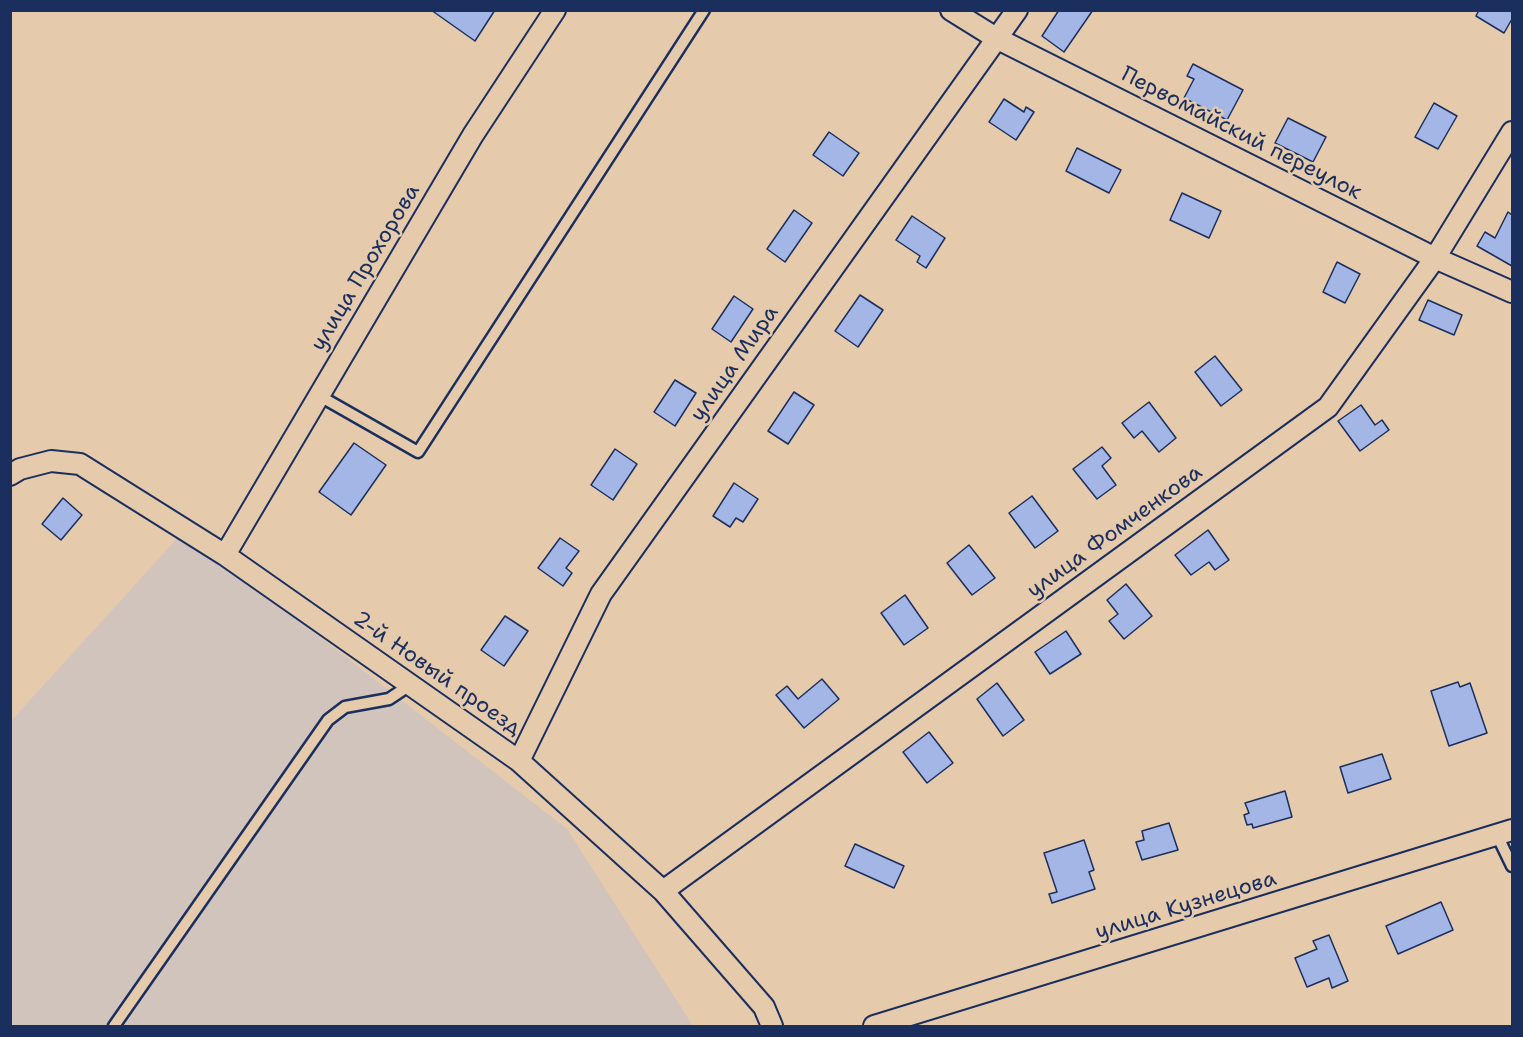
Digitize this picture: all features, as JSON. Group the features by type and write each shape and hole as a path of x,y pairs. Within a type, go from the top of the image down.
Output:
{"street":[{"name":"улица Прохорова","path":"225,555 473,135 555,10"},
{"name":"Первомайский переулок","path":"951,10 996,38 1435,258 1512,292"},
{"name":"улица Мира","path":"519,761 601,594 1017,10"},
{"name":"улица Фомченкова","path":"663,891 1328,407 1435,258 1512,132"},
{"name":"2-й Новый проезд","path":"10,476 20,469 51,460 80,464 225,555 519,761 663,891 764,1007 772,1026"},
{"name":"улица Кузнецова","path":"874,1026 1505,833"}],"lane":[{"path":"318,395 418,452 704,10"},
{"path":"114,1026 328,720 345,707 389,699 410,685"},
{"path":"1505,833 1512,866"}],"shaded area":[{"path":"184,531 567,829 693,1026 11,1026 10,722"}],"building":[{"path":"431,10 495,10 475,41"},
{"path":"1059,10 1093,10 1064,52 1042,36"},
{"path":"1479,10 1512,10 1512,19 1504,33 1476,16"},
{"path":"1193,64 1243,90 1227,120 1184,98 1194,79 1187,76"},
{"path":"1004,99 1024,112 1026,107 1034,112 1016,140 989,122"},
{"path":"1434,103 1457,116 1438,149 1415,137"},
{"path":"1288,118 1326,137 1313,162 1275,143"},
{"path":"829,132 859,153 843,176 813,155"},
{"path":"1077,148 1121,170 1109,193 1066,171"},
{"path":"1182,193 1221,211 1209,238 1170,220"},
{"path":"794,210 812,223 785,262 767,249"},
{"path":"1508,212 1512,215 1512,266 1477,246 1485,232 1495,238"},
{"path":"912,216 945,238 926,268 917,262 920,256 896,240"},
{"path":"1337,262 1360,274 1345,303 1323,292"},
{"path":"860,295 883,310 858,347 835,331"},
{"path":"734,296 753,309 731,342 712,329"},
{"path":"1428,300 1462,315 1454,335 1419,320"},
{"path":"1215,356 1242,390 1221,406 1195,372"},
{"path":"675,380 696,393 675,426 654,412"},
{"path":"794,392 814,405 788,444 768,431"},
{"path":"1149,402 1176,438 1159,452 1142,431 1134,438 1122,423"},
{"path":"1361,405 1375,425 1382,420 1389,430 1360,451 1338,421"},
{"path":"354,443 386,465 351,515 319,492"},
{"path":"1102,447 1111,458 1102,466 1116,485 1097,499 1073,469"},
{"path":"615,449 637,464 613,500 591,485"},
{"path":"734,483 758,499 743,522 736,518 730,527 713,516"},
{"path":"1032,496 1058,531 1035,548 1009,513"},
{"path":"63,498 82,515 61,540 42,524"},
{"path":"1208,530 1229,560 1215,570 1209,562 1191,575 1175,555"},
{"path":"560,538 579,551 566,568 572,573 563,586 538,568"},
{"path":"969,545 995,578 972,595 947,563"},
{"path":"1126,584 1152,616 1124,639 1109,621 1118,614 1107,600"},
{"path":"905,595 928,628 904,645 881,613"},
{"path":"505,616 528,631 504,666 481,650"},
{"path":"1066,631 1081,654 1050,674 1035,652"},
{"path":"822,679 839,699 804,728 776,695 787,686 798,699"},
{"path":"1458,682 1460,687 1470,683 1487,733 1449,746 1431,691"},
{"path":"997,683 1024,720 1003,736 977,699"},
{"path":"929,732 953,763 927,783 903,752"},
{"path":"1382,754 1391,779 1348,793 1340,767"},
{"path":"1285,791 1292,817 1253,828 1252,824 1247,825 1244,815 1249,813 1245,803"},
{"path":"1169,823 1178,850 1142,860 1136,842 1144,840 1142,831"},
{"path":"1084,840 1094,870 1089,872 1095,889 1052,903 1049,894 1057,892 1044,853"},
{"path":"855,844 904,866 894,888 845,866"},
{"path":"1441,902 1453,930 1398,954 1386,926"},
{"path":"1329,935 1348,981 1332,988 1329,978 1307,987 1295,958 1317,949 1313,941"}]}
